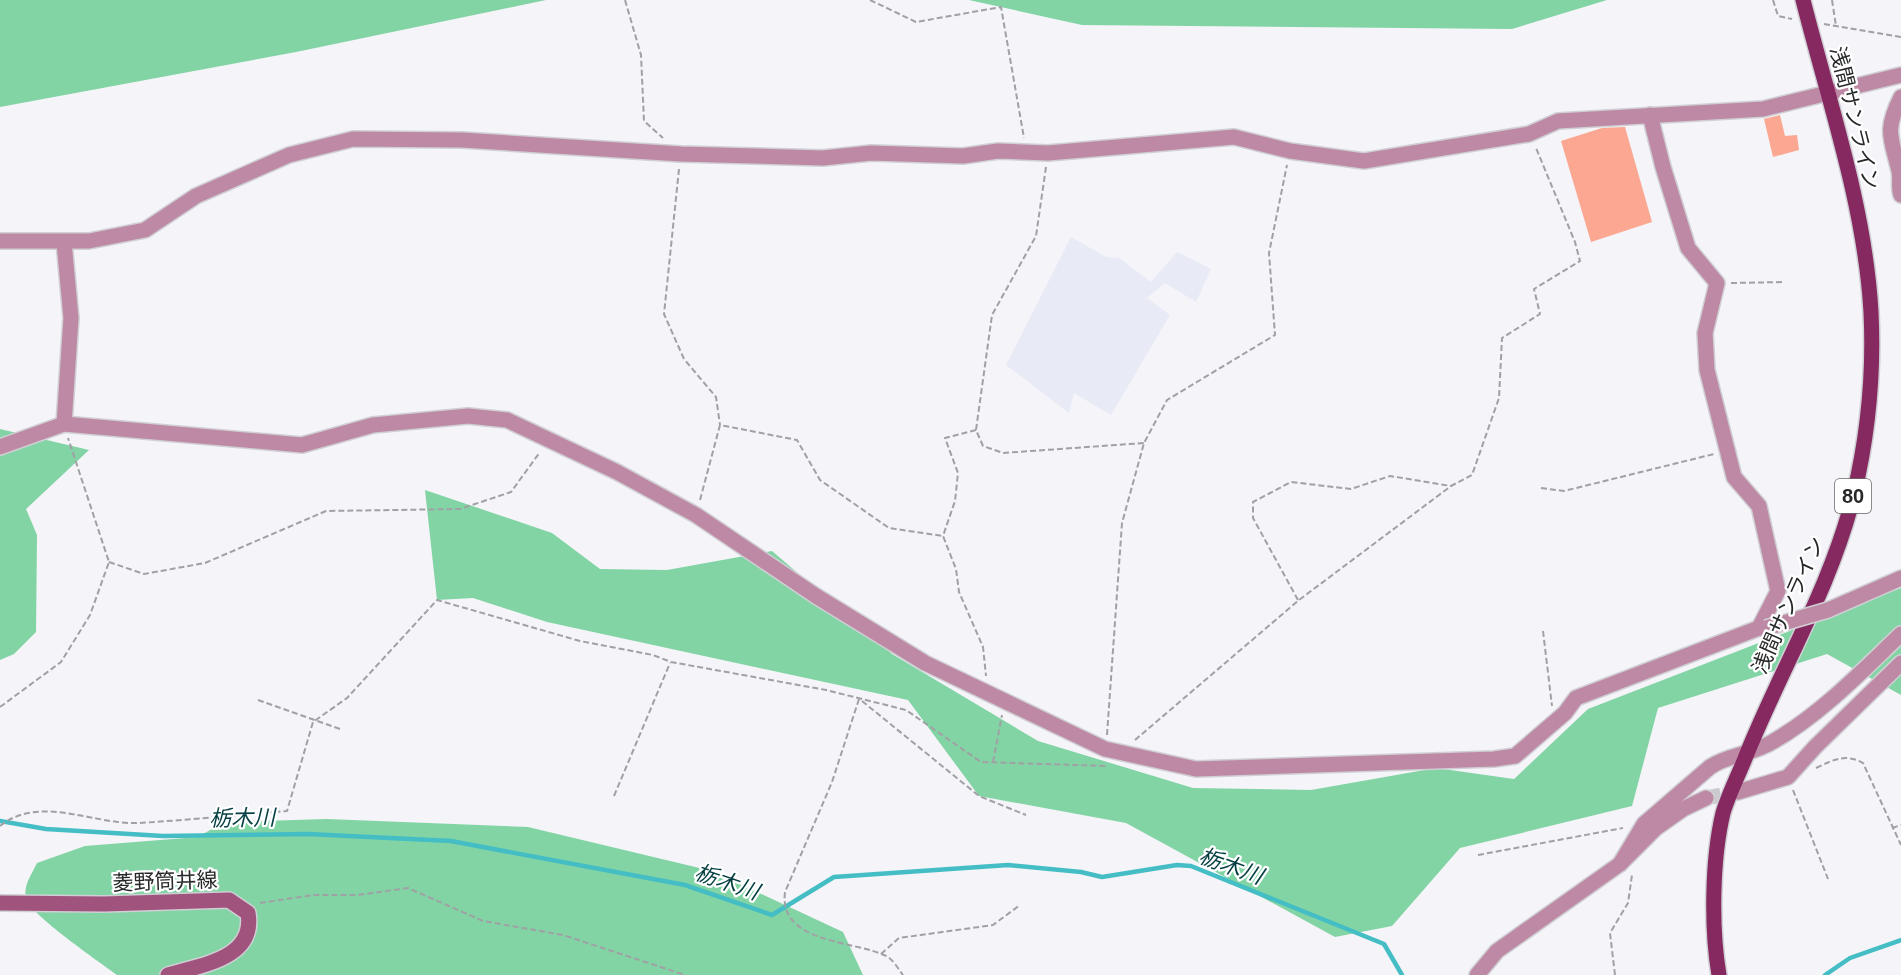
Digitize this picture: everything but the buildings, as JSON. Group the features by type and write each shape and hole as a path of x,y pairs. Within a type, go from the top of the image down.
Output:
{"main road":[{"name":"浅間サンライン","path":"1719,975 1714,919 1715,876 1723,813 1746,755 1833,560 1853,496 1868,421 1871,313 1864,256 1852,189 1803,0"},
{"name":"菱野筒井線","path":"0,903 229,900 242,906 248,913 250,921 248,930 238,950 233,954 168,975"}],"street":[{"path":"0,241 89,241 145,230 196,196 289,155 353,139 462,140 681,154 823,158 871,153 963,156 998,151 1048,153 1234,137 1290,151 1364,161 1529,134 1558,121 1763,109 1901,75"},
{"path":"1901,97 1890,119 1891,145 1899,173 1901,195"},
{"path":"1650,115 1688,248 1716,283 1705,333 1707,370 1734,477 1759,506 1775,569 1778,591 1762,628"},
{"path":"64,242 71,318 64,424"},
{"path":"0,447 64,424 302,445 373,425 468,416 507,420 617,472 696,515 816,596 925,663 1004,700 1113,756 1196,769 1494,759 1515,756 1565,713 1576,698 1762,628 1828,610 1901,578"},
{"path":"1620,864 1644,824 1710,766 1721,759 1746,755 1800,724 1832,699 1901,634"},
{"path":"1738,792 1788,777 1815,747 1901,663"},
{"path":"1477,975 1497,951 1620,864 1665,822 1706,798"}],"path":[{"path":"625,0 641,55 644,121 681,154 664,314 684,359 716,397 720,425 696,515"},
{"path":"870,0 916,22 1002,7 1026,153"},
{"path":"1773,0 1778,16 1801,20"},
{"path":"1832,0 1836,26"},
{"path":"1824,24 1901,37"},
{"path":"0,826 22,812 63,812 136,823 287,812 313,722 347,698 437,600 580,641 653,655 671,662 826,690 906,710 981,762 1113,756 1299,600 1451,486 1472,475 1499,398 1502,338 1540,314 1534,288 1580,261 1575,242 1529,134"},
{"path":"1113,756 1122,523 1144,443 1167,400 1275,335 1269,254 1290,151"},
{"path":"1048,153 1036,236 992,315 976,430 983,446 1003,453 1144,443"},
{"path":"1716,283 1785,282"},
{"path":"0,707 61,662 90,615 109,562 64,424"},
{"path":"720,425 797,440 820,480 889,528 943,536"},
{"path":"976,430 945,438 958,473 955,501 943,536 956,569 959,592 983,647 988,693"},
{"path":"109,562 144,574 205,563 326,510 460,509 511,492 550,440"},
{"path":"1541,488 1564,491 1727,450"},
{"path":"1299,600 1253,518 1253,502 1291,482 1351,489 1390,476 1451,486"},
{"path":"1543,631 1552,708 1565,713"},
{"path":"614,796 671,662"},
{"path":"860,699 979,796 1026,814"},
{"path":"860,699 832,782 785,892 784,903 787,914 793,921 825,940 889,958 903,975"},
{"path":"258,700 340,729"},
{"path":"993,762 1004,700"},
{"path":"1828,879 1788,777 1799,777 1837,758 1853,757 1863,763 1901,845"},
{"path":"1478,855 1644,824"},
{"path":"1892,828 1901,825"},
{"path":"1615,975 1610,933 1628,903 1636,848"},
{"path":"242,906 313,895 358,895 408,888 483,921 563,935 685,975"},
{"path":"880,955 899,938 993,925 1020,904"}],"shaded area":[{"path":"1071,237 1106,257 1119,258 1151,282 1177,252 1211,269 1196,302 1165,283 1147,298 1170,315 1111,415 1074,393 1069,413 1006,365"}],"green space":[{"path":"0,0 546,0 296,52 0,107"},
{"path":"969,0 1607,0 1512,29 1082,25"},
{"path":"0,429 89,450 26,509 37,535 36,632 14,654 0,660"},
{"path":"425,490 552,533 600,569 667,570 772,551 892,654 1038,741 1193,788 1311,790 1436,768 1514,779 1588,709 1901,588 1901,695 1827,654 1658,708 1632,806 1460,848 1392,926 1335,937 1126,823 979,796 908,700 547,622 473,598 437,600"},
{"path":"327,819 528,827 712,871 843,932 863,975 117,975 52,926 30,906 26,898 27,884 37,863 85,846 198,837 224,822"}],"waterway":[{"name":"栃木川","path":"0,821 46,829 163,836 308,834 451,841 685,885 772,915 834,877 1008,865 1081,872 1102,877 1177,865 1191,866 1384,944 1402,975"},
{"name":"栃木川","path":"1825,975 1850,958 1901,940"}],"tunnel":[{"path":"1706,798 1738,792"}]}
